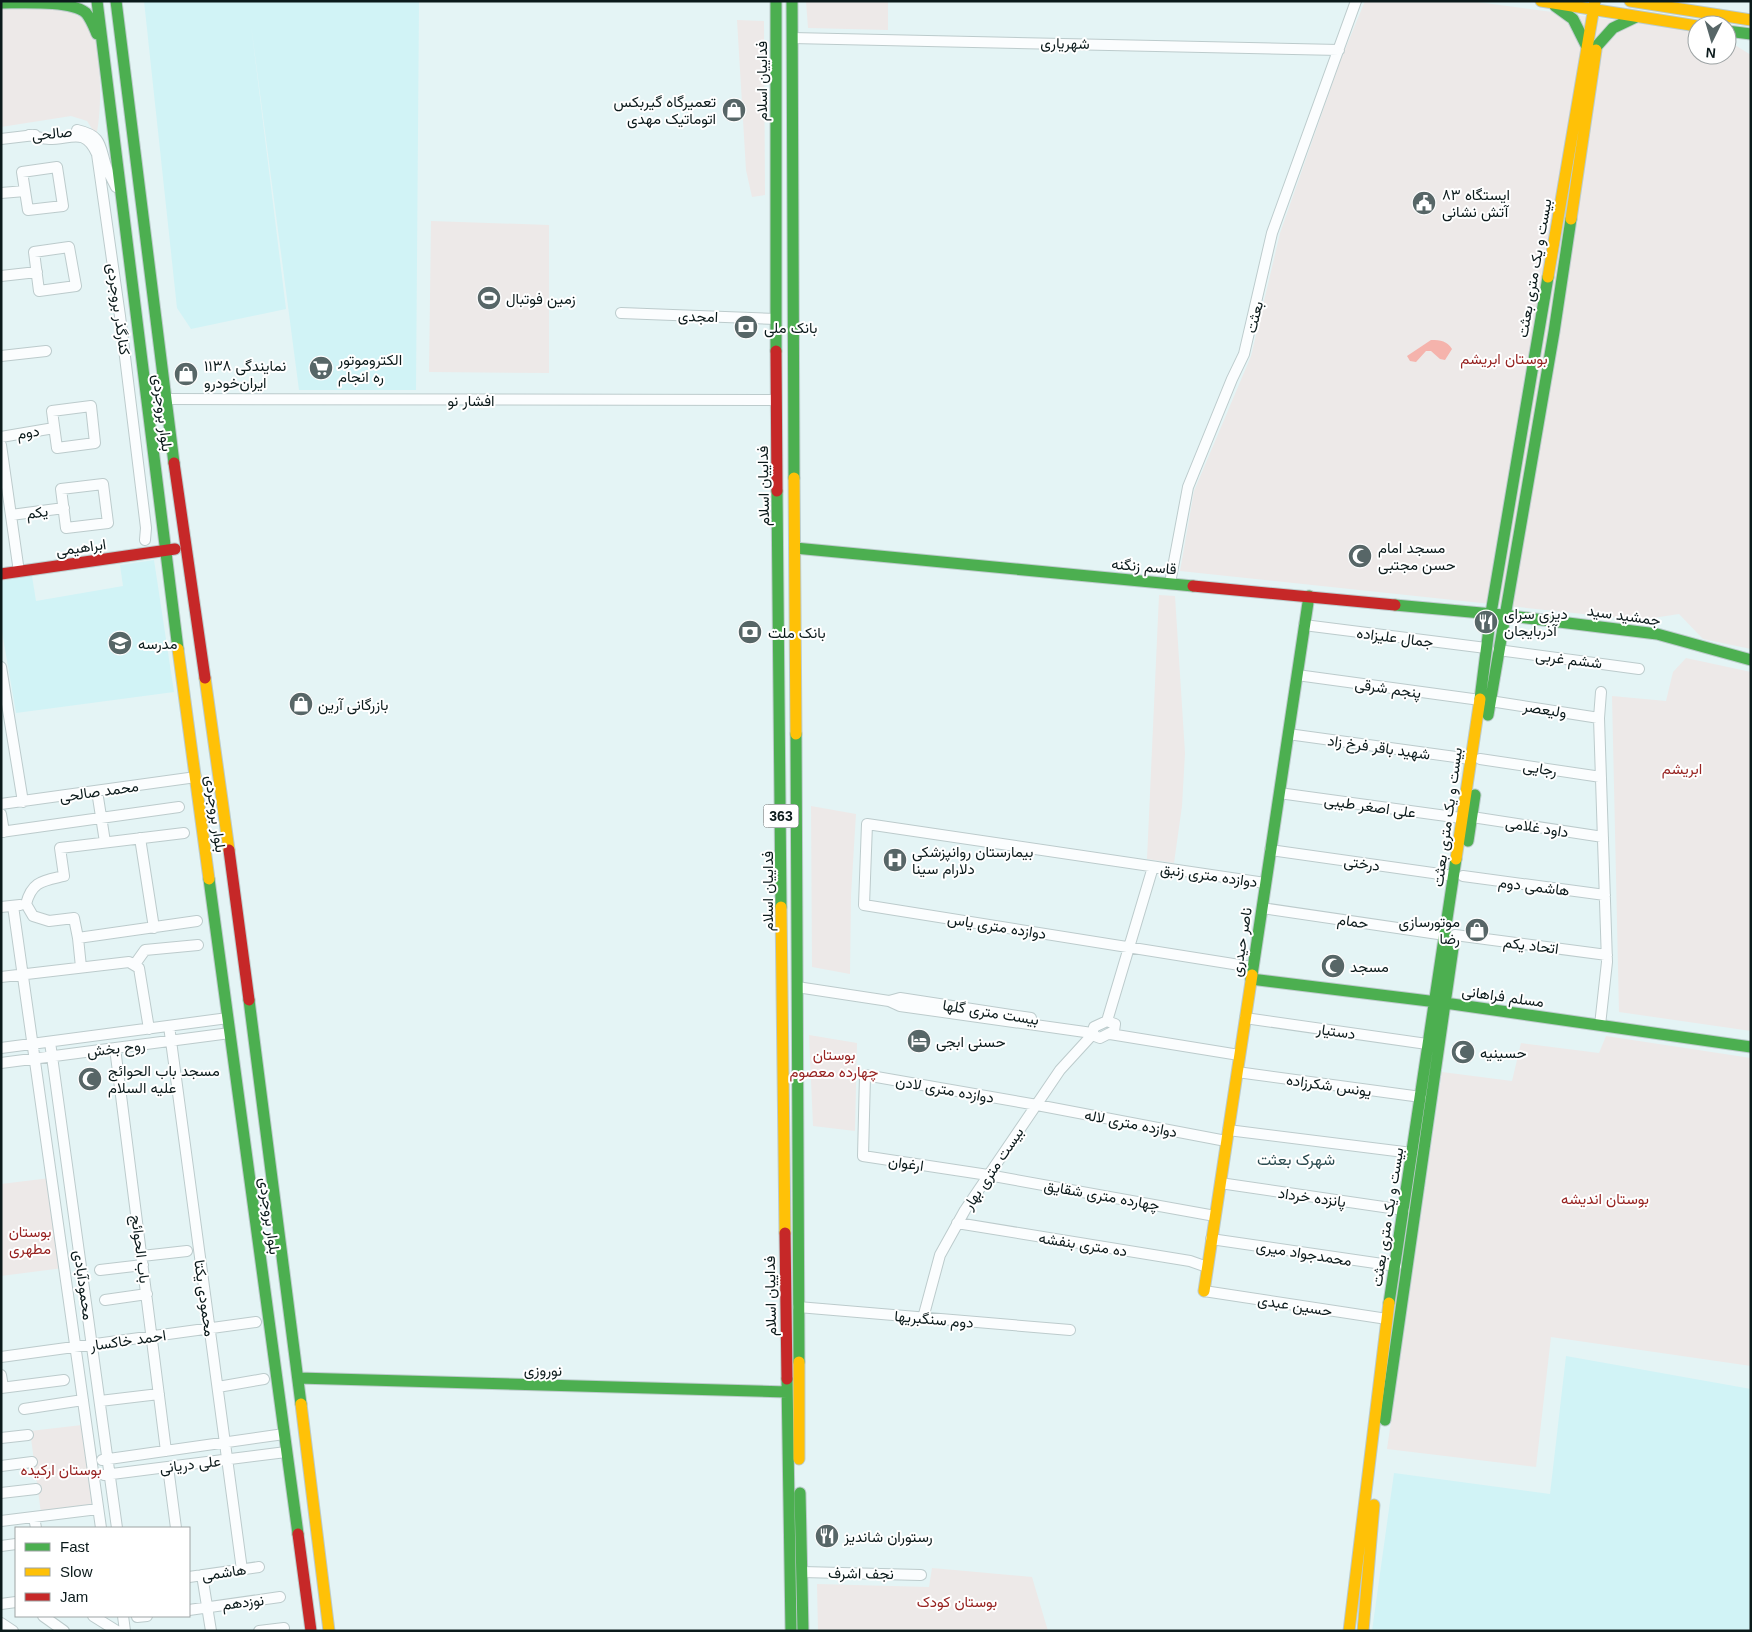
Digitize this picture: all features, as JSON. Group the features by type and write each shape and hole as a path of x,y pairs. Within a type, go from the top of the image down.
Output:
{"main road":[{"name":"بلوار بروجردی","path":"97,1 165,550 310,1631"},
{"name":"بلوار بروجردی","path":"116,1 185,548 212,720 329,1631"},
{"name":"فداییان اسلام","path":"776,1 776,400 791,1631"},
{"name":"فداییان اسلام","path":"792,1 792,400 795,548 798,1307 803,1631"},
{"path":"1630,1 1751,20"},
{"path":"1,3 55,2 73,5 88,16 102,45"},
{"path":"1543,2 1599,6 1638,17 1687,24"},
{"path":"1543,2 1559,7 1573,20 1591,46 1614,27 1626,20 1638,17"},
{"name":"بیست و یک متری بعثت","path":"1363,1631 1375,1502 1439,1002 1492,649 1491,614 1599,6"},
{"path":"1737,33 1751,34"},
{"path":"1737,36 1751,44"},
{"name":"بیست و یک متری بعثت","path":"1492,649 1503,615 1555,322 1591,46"},
{"name":"ابراهیمی","path":"1,574 185,548"},
{"name":"قاسم زنگنه","path":"795,548 1491,614"},
{"name":"ناصر حیدری","path":"1204,1292 1309,596"},
{"name":"جمشید سید","path":"1491,614 1657,634 1751,660"},
{"name":"مسلم فراهانی","path":"1251,979 1439,1002 1751,1047"},
{"name":"بیست و یک متری بعثت","path":"1350,1631 1387,1319 1427,1044 1439,1002"},
{"name":"نوروزی","path":"298,1378 787,1392"}],"street":[{"name":"بعثت","path":"1170,583 1188,487 1244,354 1272,232 1356,1"},
{"name":"شهریاری","path":"792,38 1338,50"},
{"name":"صالحی","path":"1,139 74,129 90,133 100,142 107,169 122,197"},
{"name":"کنارگذر بروجردی","path":"29,135 49,139 71,136 82,137 91,142 97,154 136,447 146,540"},
{"path":"57,168 62,206 28,210 25,191 22,172 57,168"},
{"path":"1,193 25,191"},
{"path":"70,247 76,286 39,291 37,272 34,252 70,247"},
{"path":"1,276 37,272"},
{"name":"امجدی","path":"621,313 776,319"},
{"path":"1,356 46,351"},
{"name":"افشار نو","path":"166,399 776,400"},
{"path":"136,447 147,404"},
{"path":"90,406 94,443 57,448 54,428 52,410 90,406"},
{"name":"دوم","path":"1,437 54,428"},
{"path":"1,445 19,572"},
{"path":"102,484 108,523 66,528 64,508 61,489 102,484"},
{"path":"130,556 146,540 160,507"},
{"name":"یکم","path":"11,515 64,508"},
{"name":"جمال علیزاده","path":"1304,625 1492,649"},
{"name":"ششم غربی","path":"1492,649 1639,669"},
{"path":"1,667 6,727 23,802"},
{"name":"پنجم شرقی","path":"1296,675 1485,701"},
{"path":"1600,1025 1607,955 1599,718 1601,692"},
{"name":"ولیعصر","path":"1485,701 1599,718"},
{"name":"شهید باقر فرخ زاد","path":"1288,734 1475,759"},
{"name":"رجایی","path":"1475,759 1601,777"},
{"name":"محمد صالحی","path":"1,804 196,777"},
{"path":"97,791 105,842"},
{"name":"علی اصغر طیبی","path":"1279,793 1466,818"},
{"path":"1,814 2,832 179,807"},
{"name":"داود غلامی","path":"1466,818 1603,837"},
{"name":"دوازده متری زنبق","path":"864,905 867,824 1265,883"},
{"path":"81,967 74,918 49,921 33,916 26,904 29,890 42,881 64,876 60,848 184,833"},
{"path":"140,838 154,928"},
{"name":"درختی","path":"1270,850 1459,876"},
{"path":"1093,1032 1107,1021 1154,867"},
{"name":"هاشمی دوم","path":"1459,876 1605,895"},
{"path":"1,907 26,904"},
{"name":"دوازده متری یاس","path":"864,905 1252,967"},
{"name":"محمودآبادی","path":"13,906 101,1527"},
{"name":"حمام","path":"1262,908 1450,935"},
{"path":"78,938 197,922"},
{"name":"اتحاد یکم","path":"1450,935 1607,955"},
{"path":"135,964 145,950 198,945"},
{"path":"1,978 81,967 129,962 135,964 139,968 149,1029"},
{"name":"بیست متری گلها","path":"797,986 889,1001 900,998 1093,1032 1100,1038 1110,1034"},
{"name":"روح بخش","path":"1,1048 228,1018"},
{"name":"دستیار","path":"1245,1018 1427,1044"},
{"path":"1107,1021 1116,1026 1114,1032 1110,1034"},
{"name":"محمودی یکتا","path":"169,1026 242,1570"},
{"name":"بیست متری بهار","path":"923,1318 940,1255 957,1223 1060,1070 1093,1032"},
{"name":"روح بخش","path":"1,1063 230,1033"},
{"path":"1110,1034 1239,1055"},
{"name":"محمودآبادی","path":"50,1042 117,1527"},
{"name":"باب الحوائج","path":"116,1048 166,1451"},
{"name":"یونس شکرزاده","path":"1237,1072 1420,1098"},
{"name":"دوازده متری لادن","path":"864,1116 864,1075 1036,1105"},
{"name":"دوازده متری لاله","path":"1036,1105 1227,1136 1412,1153"},
{"name":"ارغوان","path":"864,1116 863,1156 988,1175"},
{"name":"چهارده متری شقایق","path":"988,1175 1215,1216"},
{"name":"پانزده خرداد","path":"1220,1183 1404,1210"},
{"name":"ده متری بنفشه","path":"957,1223 1190,1261 1207,1266"},
{"name":"محمدجواد میری","path":"1212,1239 1396,1266"},
{"path":"100,1270 187,1251"},
{"name":"حسین عبدی","path":"1204,1292 1387,1319"},
{"path":"105,1300 147,1294"},
{"name":"دوم سنگبریها","path":"798,1307 1070,1330"},
{"name":"احمد خاکسار","path":"1,1357 256,1322"},
{"path":"1,1374 2,1388 64,1380"},
{"path":"218,1387 264,1380"},
{"path":"100,1401 159,1394"},
{"path":"24,1409 83,1400"},
{"path":"92,1462 284,1434"},
{"path":"1,1438 28,1435"},
{"name":"علی دریانی","path":"94,1476 286,1452"},
{"path":"1,1466 32,1462"},
{"path":"168,1467 176,1527"},
{"path":"1,1492 36,1488"},
{"path":"1,1521 98,1509"},
{"path":"34,1517 36,1527"},
{"path":"1,1546 15,1544"},
{"name":"هاشمی","path":"190,1577 259,1567"},
{"name":"نجف اشرف","path":"802,1572 921,1574"},
{"path":"202,1575 211,1631"},
{"name":"نوزدهم","path":"190,1610 280,1598"},
{"path":"1,1604 15,1602"},
{"path":"44,1617 59,1630"},
{"path":"95,1617 117,1631"},
{"path":"122,1617 124,1631"},
{"path":"1,1623 13,1631"},
{"path":"259,1631 284,1628"}],"shaded area":[{"path":"144,1 419,1 416,390 299,390 251,25 286,309 191,329 177,308"},
{"path":"1431,340 1438,340 1448,344 1452,349 1445,360 1440,359 1431,351 1426,351 1416,362 1410,361 1407,356"},
{"path":"154,560 174,692 16,713 1,626 1,581 32,576 36,601 123,586 120,565"},
{"path":"1566,1356 1751,1389 1751,1631 1372,1631 1394,1473 1550,1494"}],"green space":[{"path":"806,1 888,1 888,30 808,28"},
{"name":"بوستان ابریشم","path":"1365,1 1470,1 1687,30 1687,65 1737,65 1737,46 1751,55 1751,649 1703,639 1679,614 1640,620 1180,571 1194,491 1251,356 1280,233 1341,59"},
{"path":"1,8 70,8 90,27 98,51 100,82 96,135 87,121 71,116 1,127"},
{"path":"737,20 764,21 765,195 752,197 746,170"},
{"name":"زمین فوتبال","path":"431,221 549,225 549,373 429,372"},
{"path":"1159,595 1175,596 1185,753 1182,806 1174,863 1147,859"},
{"name":"ابریشم","path":"1686,658 1751,672 1751,1031 1619,1012 1612,696 1666,701 1673,672"},
{"path":"811,806 856,814 851,895 850,974 812,967"},
{"name":"بوستان چهارده معصوم","path":"809,1035 857,1043 855,1131 813,1126"},
{"name":"بوستان اندیشه","path":"1606,1036 1751,1058 1751,1366 1551,1337 1536,1467 1387,1449 1442,1072 1512,1081 1521,1043 1599,1053"},
{"name":"بوستان مطهری","path":"50,1178 63,1268 1,1276 1,1184"},
{"name":"بوستان ارکیده","path":"82,1425 92,1507 41,1513 30,1431"},
{"name":"بوستان کودک","path":"932,1568 1032,1577 1048,1631 818,1631 817,1584 929,1587"}],"traffic: fast":[{"path":"97,1 178,649"},
{"path":"116,1 174,463"},
{"path":"776,1 776,351"},
{"path":"792,1 794,478"},
{"path":"1,3 46,3 79,9 88,15 97,34"},
{"path":"1555,6 1573,19 1586,45"},
{"path":"1596,47 1613,28 1636,17"},
{"path":"1737,32 1751,34"},
{"path":"1488,715 1554,332 1571,219"},
{"path":"1480,699 1491,613 1548,277"},
{"path":"777,491 781,907"},
{"path":"795,548 1193,586"},
{"path":"1252,975 1309,596"},
{"path":"1395,605 1503,615 1657,634 1751,660"},
{"path":"796,734 799,1362"},
{"path":"1468,841 1475,795"},
{"path":"1389,1303 1456,859"},
{"path":"209,879 298,1534"},
{"path":"1385,1420 1453,948"},
{"path":"1251,979 1445,1003 1751,1047"},
{"path":"249,1000 301,1404"},
{"path":"298,1378 787,1392"},
{"path":"787,1379 791,1631"},
{"path":"800,1493 803,1631"}],"traffic: slow":[{"path":"1541,1 1687,24"},
{"path":"1548,277 1595,1"},
{"path":"1630,1 1751,20"},
{"path":"1571,219 1596,50"},
{"path":"794,478 796,734"},
{"path":"178,649 209,879"},
{"path":"205,678 229,850"},
{"path":"1456,859 1480,699"},
{"path":"781,907 785,1233"},
{"path":"1204,1291 1252,975"},
{"path":"1349,1631 1389,1303"},
{"path":"799,1362 799,1459"},
{"path":"301,1404 329,1631"},
{"path":"1363,1631 1374,1505"}],"traffic: jam":[{"path":"776,351 777,491"},
{"path":"174,463 205,678"},
{"path":"1,574 175,549"},
{"path":"1193,586 1395,605"},
{"path":"229,850 249,1000"},
{"path":"785,1233 787,1379"},
{"path":"298,1534 311,1631"}],"place":[{"name":"تعمیرگاه گیربکس اتوماتیک مهدی","path":"734,110"},
{"name":"ایستگاه ۸۳ آتش نشانی","path":"1424,203"},
{"name":"زمین فوتبال","path":"489,298"},
{"name":"بانک ملی","path":"746,327"},
{"name":"الکتروموتور ره انجام","path":"321,368"},
{"name":"نمایندگی ۱۱۳۸ ایران‌خودرو","path":"186,374"},
{"name":"مسجد امام حسن مجتبی","path":"1360,556"},
{"name":"دیزی سرای آذربایجان","path":"1486,622"},
{"name":"بانک ملت","path":"750,632"},
{"name":"مدرسه","path":"120,643"},
{"name":"بازرگانی آرین","path":"301,704"},
{"name":"بیمارستان روانپزشکی دلارام سینا","path":"895,860"},
{"name":"موتورسازی رضا","path":"1477,930"},
{"name":"مسجد","path":"1333,966"},
{"name":"حسنی ابجی","path":"919,1041"},
{"name":"حسینیه","path":"1463,1052"},
{"name":"مسجد باب الحوائج علیه السلام","path":"90,1079"},
{"name":"رستوران شاندیز","path":"827,1536"}],"district":[{"name":"شهرک بعثت","path":"1296,1159"}]}
